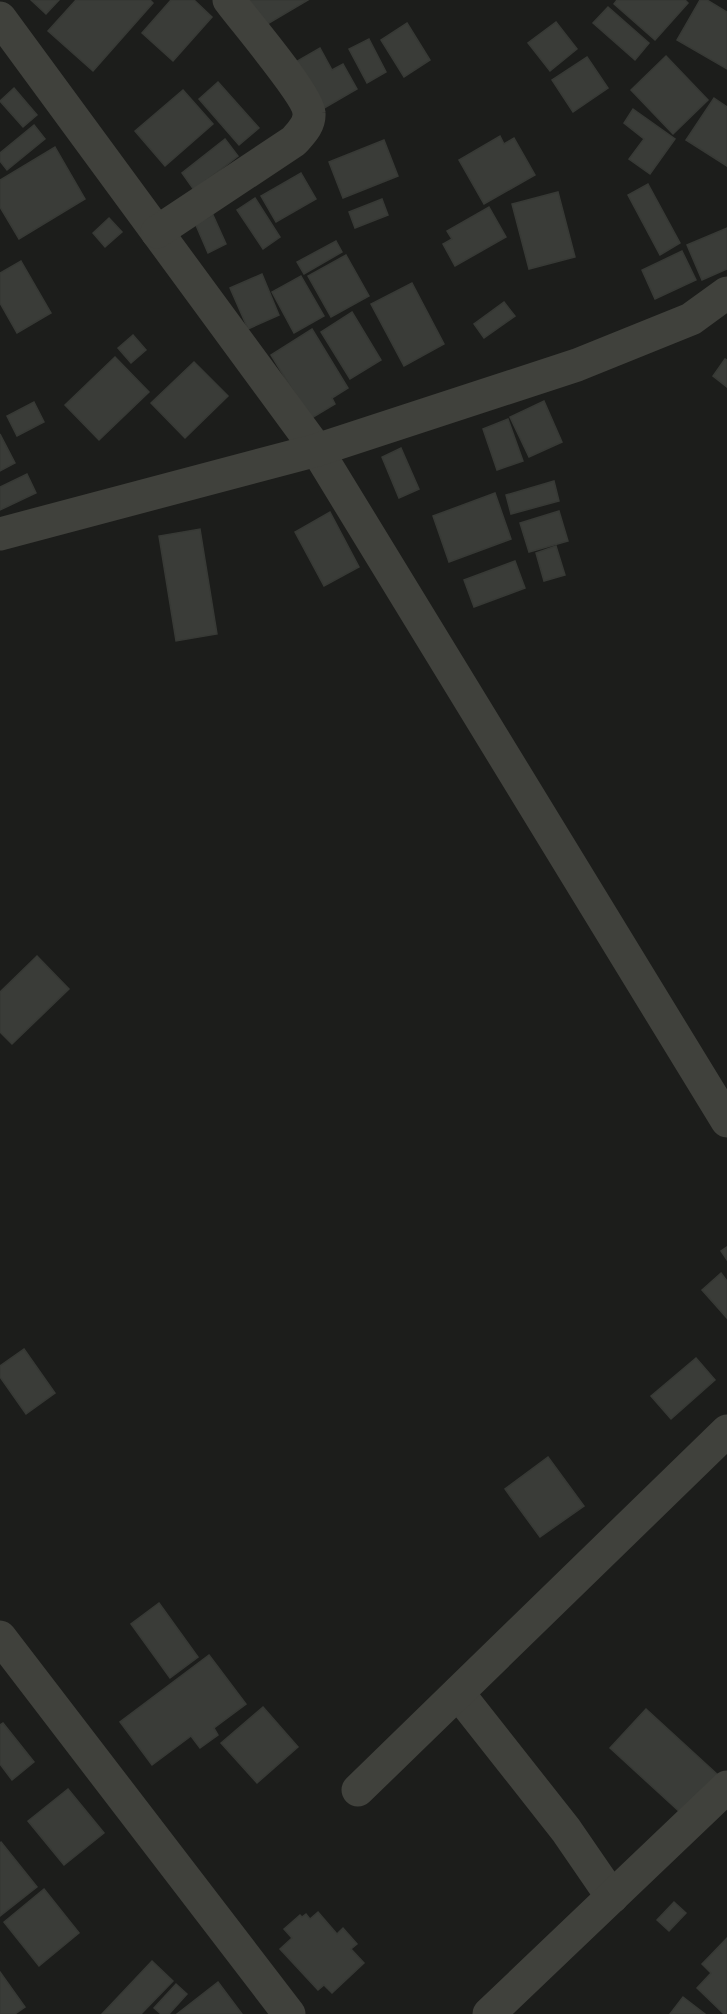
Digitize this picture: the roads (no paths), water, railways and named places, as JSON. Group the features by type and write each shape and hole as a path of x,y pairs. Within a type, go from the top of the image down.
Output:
{"street":[{"path":"157,232 294,141 306,127 309,112 298,89 229,0"},
{"path":"0,18 317,450 727,1121"},
{"path":"0,534 317,450 577,365 691,319 727,293"},
{"path":"358,1790 727,1431"},
{"path":"0,1636 289,2014"},
{"path":"458,1693 566,1830 612,1897"},
{"path":"489,2014 727,1787"}]}
